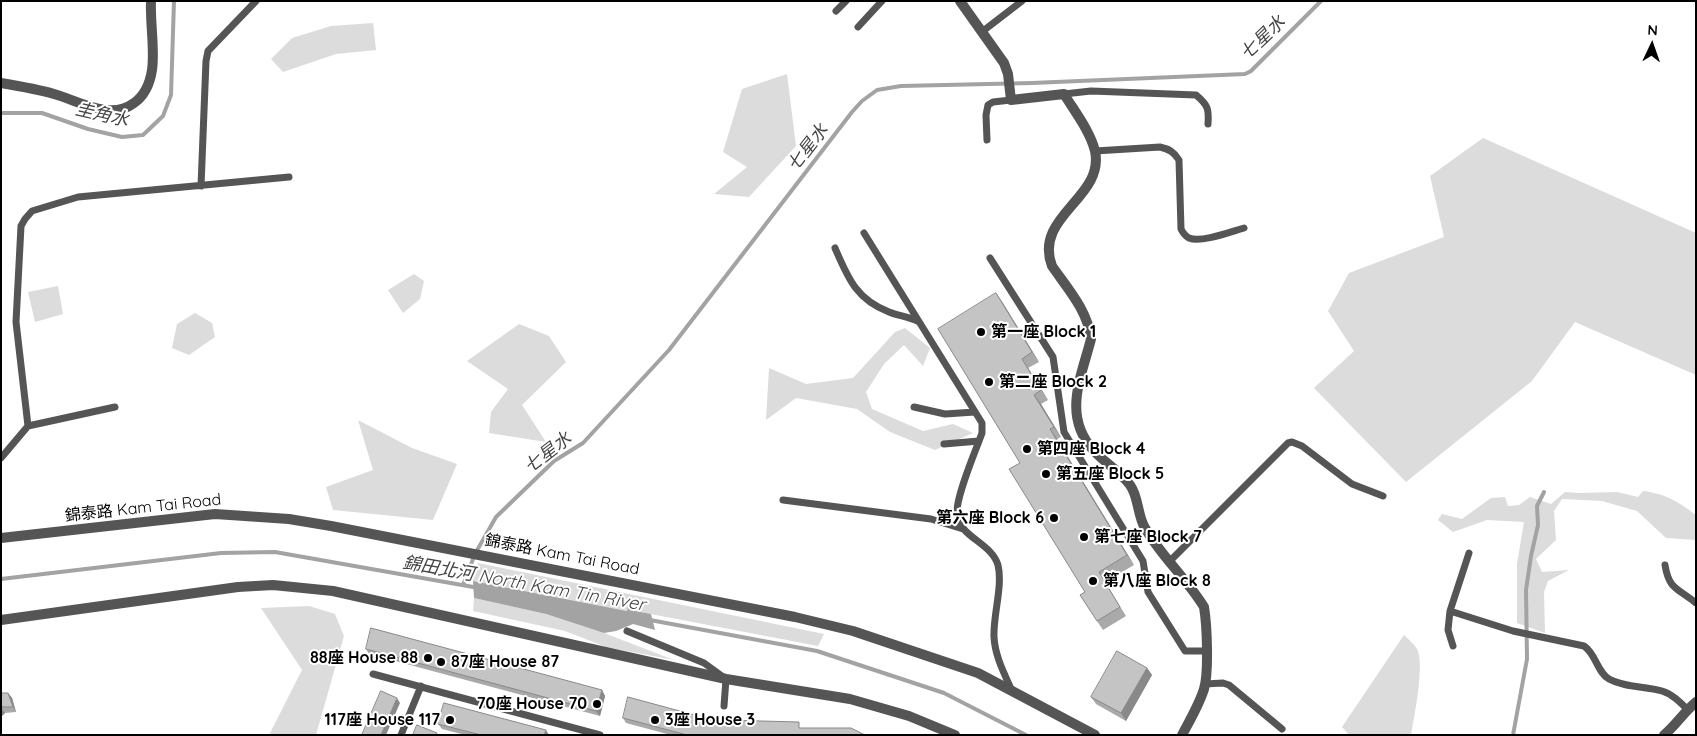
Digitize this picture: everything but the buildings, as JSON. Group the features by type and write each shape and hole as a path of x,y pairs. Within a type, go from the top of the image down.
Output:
{"street":[{"path":"1,83 54,94 98,109 114,111 129,107 140,98 149,84 152,69 151,1"},
{"path":"960,1 1004,62 1008,74 1011,100 1064,94 1089,134 1095,151 1096,166 1089,183 1054,229 1048,242 1050,258 1052,266 1084,312 1090,331 1091,339 1076,396 1078,418 1086,440 1094,451 1132,487 1145,528 1204,608 1206,618 1205,684 1201,697 1182,735"},
{"name":"錦泰路 Kam Tai Road","path":"1,538 215,514 289,519 493,557 843,628 978,673 1095,735"},
{"path":"1,620 238,587 273,585 333,590 726,679 850,700 909,716 955,735"},
{"path":"1664,735 1674,727 1696,702"}],"lane":[{"path":"202,186 206,61 208,51 256,1"},
{"path":"836,11 846,1"},
{"path":"858,27 882,1"},
{"path":"982,31 1022,1"},
{"path":"1064,94 1091,91 1196,95 1205,103 1208,112 1208,124"},
{"path":"987,140 986,115 988,105 993,102 1011,100"},
{"path":"1095,151 1160,146 1166,148 1176,155 1179,160 1181,229 1184,235 1199,240 1244,228"},
{"path":"28,426 16,322 21,226 32,211 78,197 289,177"},
{"path":"864,233 982,422 979,441 957,504 957,517 963,529"},
{"path":"835,248 848,278 864,298 891,313 919,322"},
{"path":"990,258 1053,357 1064,432 1144,561 1148,592 1185,651 1206,650"},
{"path":"1,458 28,426 115,407"},
{"path":"914,407 945,414 975,412"},
{"path":"944,444 979,441"},
{"path":"1169,562 1288,443 1292,442 1302,446 1352,484 1383,496"},
{"path":"783,500 932,518 963,529 991,552 997,563 999,577 994,635 995,646 998,659 1012,691"},
{"path":"1453,646 1448,630 1450,611 1469,553"},
{"path":"1665,565 1667,578 1671,585 1696,603"},
{"path":"1450,611 1513,631 1584,646 1592,653 1605,676 1610,680 1663,691 1688,709"},
{"path":"626,631 704,663 726,679 724,706"},
{"path":"373,674 600,735"},
{"path":"1205,684 1223,683 1229,685 1282,729"},
{"path":"401,735 421,686"}],"shaded area":[{"path":"373,23 376,50 336,54 283,72 271,59 292,38 331,26"},
{"path":"787,74 796,146 749,197 714,194 747,167 723,152 742,89"},
{"path":"1483,138 1696,233 1696,375 1575,322 1532,381 1406,482 1314,388 1354,351 1328,311 1349,273 1444,237 1430,176"},
{"path":"414,274 424,281 420,299 403,313 388,290"},
{"path":"58,286 63,314 35,322 28,292"},
{"path":"195,313 212,323 215,337 189,355 172,348 177,324"},
{"path":"519,324 549,336 566,362 522,405 546,442 489,433 491,412 508,389 467,361"},
{"path":"905,328 930,348 923,366 904,345 884,364 866,392 872,409 923,431 953,424 973,433 935,450 890,432 857,409 796,398 766,420 769,368 806,384 853,378 895,332"},
{"path":"358,420 412,448 457,464 433,520 333,510 326,487 373,470"},
{"path":"1643,491 1671,499 1696,515 1696,540 1666,538 1637,511 1602,501 1562,499 1554,511 1556,540 1536,559 1542,572 1569,570 1548,581 1544,592 1545,633 1517,623 1517,564 1524,522 1487,520 1453,532 1438,520 1442,514 1462,519 1491,498 1505,497 1508,506 1519,505 1530,497 1551,504 1565,492 1617,492 1638,497"},
{"path":"478,563 824,634 818,646 635,611 636,605 629,604 628,611 473,581"},
{"path":"473,581 627,611 629,603 636,605 635,611 651,614 655,630 633,624 616,631 604,633 546,614 474,598"},
{"path":"474,598 546,614 604,633 674,660 606,647 565,631 473,611"},
{"path":"309,606 335,614 344,636 316,735 269,735 302,670 261,608"},
{"path":"1404,635 1416,647 1420,666 1411,735 1349,735 1342,727"}],"waterway":[{"name":"圭角水","path":"1,113 42,113 88,129 122,137 143,135 163,116 171,95 174,1"},
{"name":"七星水","path":"463,585 475,554 496,517 554,461 583,443 669,350 852,112 862,101 877,90 901,86 1032,83 1245,74 1251,71 1321,1"},
{"path":"1513,735 1527,659 1526,590 1538,525 1537,506 1544,492"},
{"name":"錦田北河 North Kam Tin River","path":"1,579 221,553 275,552 479,588"},
{"name":"錦田北河 North Kam Tin River","path":"650,620 817,651 944,693 1026,735"}],"place":[{"name":"第一座 Block 1","path":"981,332"},
{"name":"第二座 Block 2","path":"989,382"},
{"name":"第四座 Block 4","path":"1027,449"},
{"name":"第五座 Block 5","path":"1046,474"},
{"name":"第六座 Block 6","path":"1054,518"},
{"name":"第七座 Block 7","path":"1084,537"},
{"name":"第八座 Block 8","path":"1093,581"},
{"name":"88座 House 88","path":"428,658"},
{"name":"87座 House 87","path":"441,662"},
{"name":"70座 House 70","path":"597,704"},
{"name":"117座 House 117","path":"450,720"},
{"name":"3座 House 3","path":"655,720"}]}
